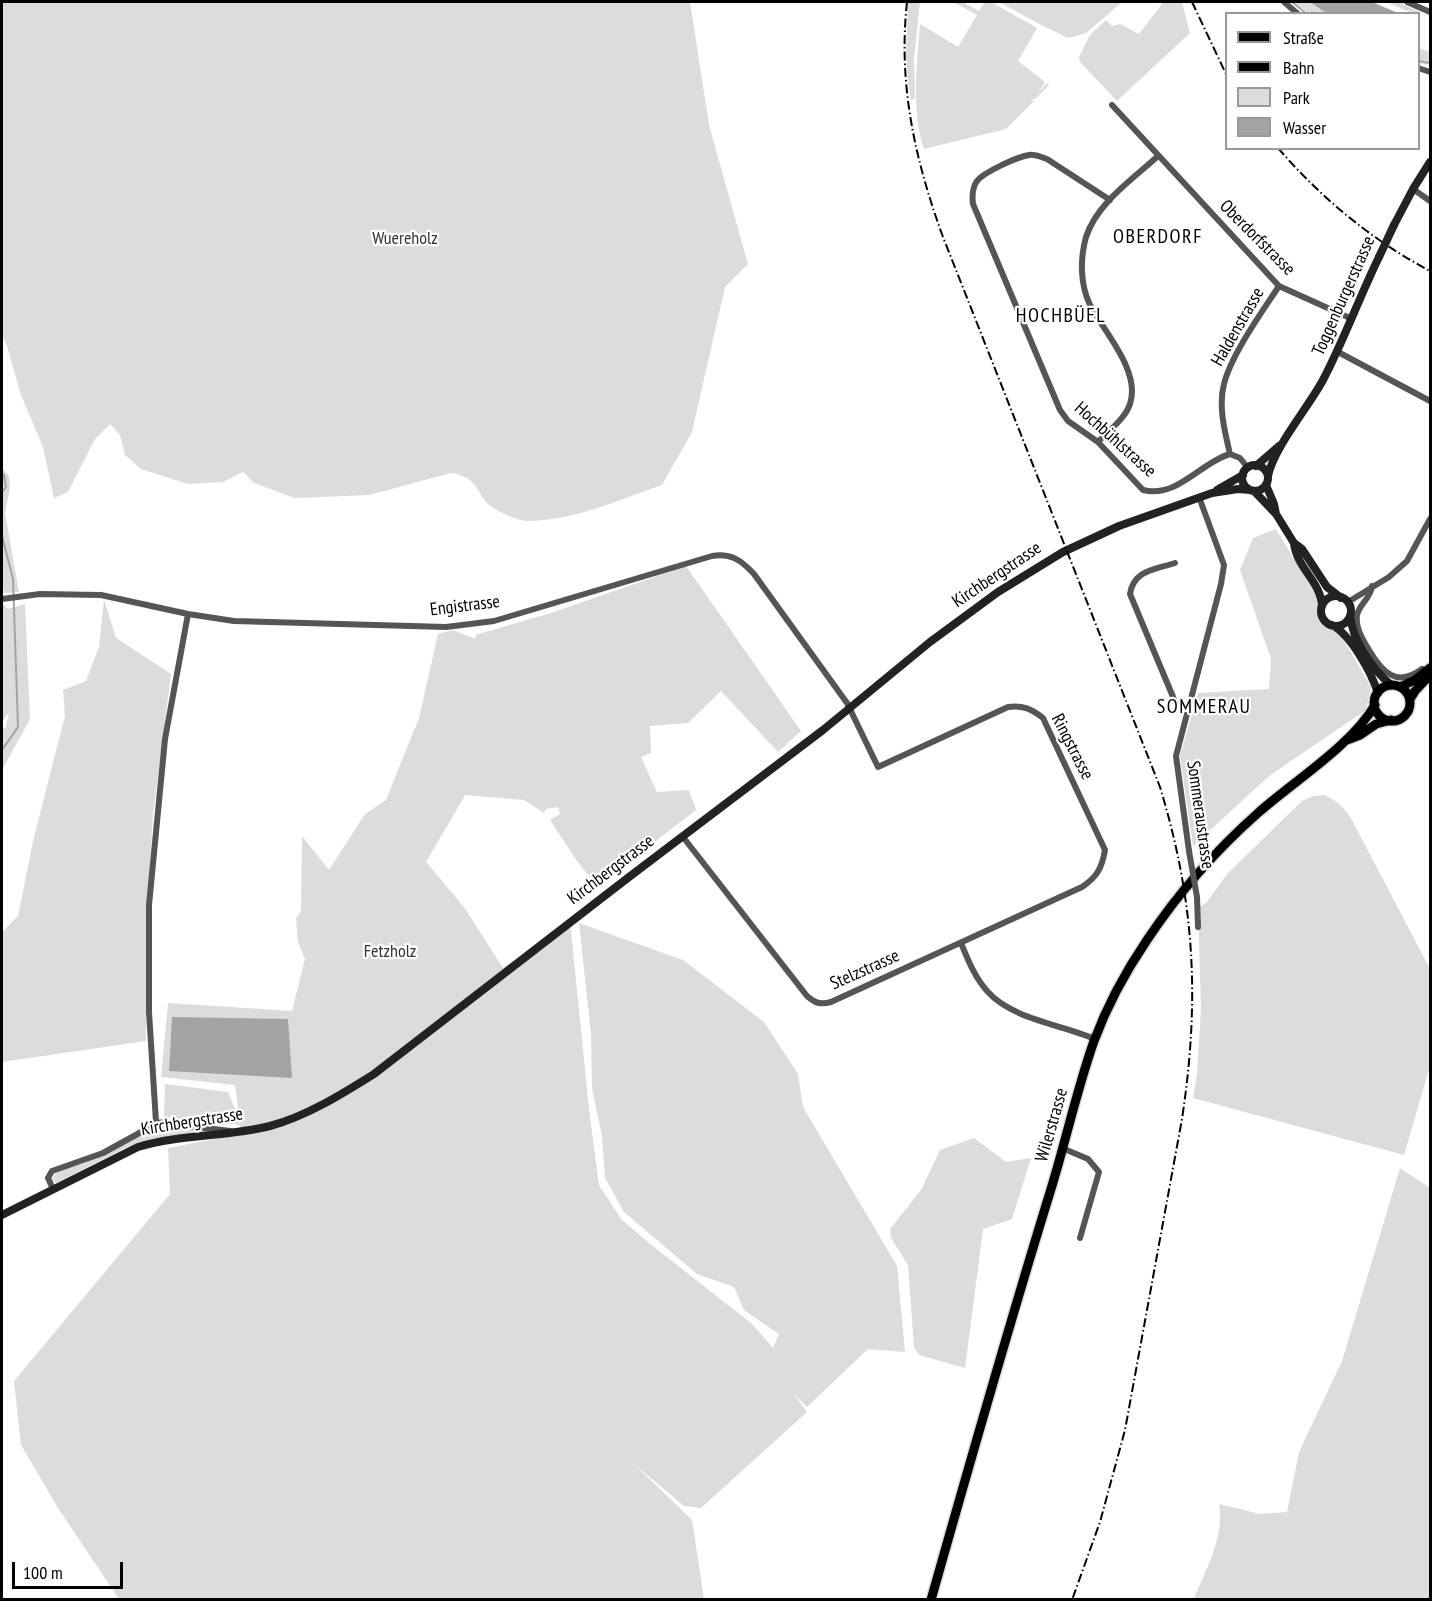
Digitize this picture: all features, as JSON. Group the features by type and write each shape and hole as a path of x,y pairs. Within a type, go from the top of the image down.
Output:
{"main road":[{"name":"Toggenburgerstrasse","path":"1267,481 1269,470 1284,441 1311,401 1338,352 1394,225 1413,189 1431,162"},
{"name":"Toggenburgerstrasse","path":"1249,469 1284,441"},
{"path":"1276,514 1264,469 1249,469 1244,486 1276,514 1294,543 1302,549 1327,587 1344,600 1351,611 1351,629 1378,672 1408,694 1410,699"},
{"name":"Kirchbergstrasse","path":"1212,493 1249,469"},
{"path":"1252,491 1261,490 1267,481"},
{"name":"Kirchbergstrasse","path":"2,1215 138,1147 270,1126 334,1098 374,1074 850,708 975,608 1063,552 1097,536 1145,516 1212,493 1238,489 1252,491"},
{"path":"1294,543 1295,552 1322,597 1323,617 1348,638 1370,673 1378,693"},
{"path":"1322,606 1331,598 1344,600"},
{"path":"1331,625 1344,624 1350,616"},
{"path":"1431,667 1415,680 1381,689 1375,705 1380,716 1391,720 1402,718 1406,714 1415,691 1431,675"},
{"name":"Wilerstrasse","path":"931,1599 1095,1039 1119,987 1138,954 1181,892 1210,858 1234,834 1345,741 1367,718 1375,705"},
{"name":"Wilerstrasse","path":"1345,741 1360,735 1376,724 1391,720"}],"street":[{"path":"1284,2 1296,12"},
{"path":"1407,2 1431,12"},
{"name":"Oberdorfstrasse","path":"1112,105 1279,286 1352,319"},
{"name":"Hochbühlstrasse","path":"1110,200 1047,159 1028,155 987,172 977,182 972,194 980,222 1060,410 1075,427 1098,442 1138,486 1151,492 1174,485 1230,454"},
{"path":"1098,442 1125,413 1132,391 1128,370 1089,303 1083,282 1082,257 1087,236 1110,200 1158,156"},
{"path":"1413,189 1431,201"},
{"name":"Haldenstrasse","path":"1230,454 1222,411 1223,386 1238,353 1279,286"},
{"path":"1338,352 1431,402"},
{"path":"1230,454 1240,458 1249,469"},
{"name":"Sommeraustrasse","path":"1198,927 1197,897 1176,756 1224,565 1199,497"},
{"path":"1344,600 1398,570 1407,561 1431,519"},
{"name":"Engistrasse","path":"4,598 40,594 100,595 188,614 234,621 446,627 494,621 721,555 743,562 754,574 850,708"},
{"path":"1175,563 1140,574 1132,582 1130,594 1176,704 1188,708"},
{"path":"1372,586 1371,594 1357,615 1358,628 1376,663 1388,674 1400,678 1424,667 1431,667"},
{"path":"156,1122 149,1012 149,904 165,739 188,614"},
{"name":"Ringstrasse","path":"850,708 878,767 1008,707 1018,705 1034,710 1043,718 1101,839 1105,850 1103,861 1101,870 1093,879 1082,887 961,943"},
{"name":"Stelzstrasse","path":"683,837 814,1002 822,1004 831,1002 961,943"},
{"path":"961,943 980,982 1000,1003 1052,1025 1095,1039"},
{"path":"53,1189 48,1178 52,1171 103,1153 156,1122 235,1132"},
{"path":"1062,1148 1088,1159 1099,1172 1080,1238"}],"green space":[{"name":"Wuereholz","path":"2,2 690,2 709,125 748,264 725,287 692,432 662,485 580,513 529,521 516,519 495,509 488,504 473,483 461,475 451,473 369,495 295,498 254,483 243,472 223,482 188,484 141,469 125,455 120,435 110,424 95,439 68,492 54,498 43,447 21,395 2,335"},
{"path":"908,2 920,2 914,59 915,99 911,100 906,53"},
{"path":"953,2 967,2 966,4 979,11 985,2 991,2 1037,28 1018,61 1045,82 1038,93 1047,83 1049,85 1035,99 1031,99 1034,101 1006,129 924,149 916,103 920,24 958,47 977,15"},
{"path":"999,2 1121,3 1086,33 1068,38"},
{"path":"1160,2 1182,2 1190,33 1117,101 1080,62 1079,57 1090,35 1106,20 1112,26 1120,24 1139,34 1162,4"},
{"path":"1293,2 1310,2 1325,12 1308,12"},
{"path":"1398,2 1420,12 1410,12 1388,3"},
{"path":"1420,48 1430,52 1430,65 1420,63"},
{"path":"2,468 9,476 10,488 5,513 19,592 4,593"},
{"path":"1276,529 1317,597 1321,621 1342,637 1371,687 1366,710 1269,776 1193,846 1180,756 1198,693 1269,689 1271,659 1240,570 1253,538"},
{"name":"Fetzholz","path":"686,566 801,731 778,752 721,691 688,723 650,726 651,753 641,757 657,792 689,790 696,810 602,882 594,882 550,820 560,814 558,807 546,809 544,813 524,800 465,795 426,862 464,907 503,968 570,921 599,1185 621,1219 752,1324 773,1348 779,1334 744,1310 734,1287 697,1274 624,1212 605,1178 602,1136 592,1088 591,1034 579,923 683,960 764,1022 798,1074 803,1107 897,1266 905,1352 868,1349 807,1407 794,1394 807,1412 701,1508 684,1506 634,1464 692,1520 704,1599 119,1599 58,1508 21,1445 14,1381 170,1194 168,1148 241,1134 240,1125 164,1117 165,1084 228,1092 240,1121 235,1085 161,1077 168,1003 292,1011 305,959 298,942 296,918 301,911 302,836 329,870 365,814 386,800 419,718 438,634 453,630 476,639 475,635 551,613"},
{"path":"104,599 116,638 171,674 153,815 146,934 146,1041 2,1062 2,932 18,916 34,837 65,716 63,690 86,681 99,647"},
{"path":"25,604 30,719 2,770 2,731 6,726 9,712 2,722 2,606 8,609"},
{"path":"1324,795 1337,802 1350,817 1430,969 1430,1066 1404,1155 1193,1098 1197,1074 1201,1008 1198,908 1207,902 1227,874 1302,801 1313,796"},
{"path":"161,1126 217,1130 150,1140 124,1149 56,1183 52,1180 61,1169 82,1164 151,1128"},
{"path":"974,1138 1006,1162 1031,1158 1012,1219 983,1229 965,1368 919,1355 914,1347 908,1265 891,1238 890,1229 921,1190 940,1150"},
{"path":"1400,1168 1430,1188 1430,1599 1194,1599 1217,1540 1219,1504 1260,1514 1287,1512 1299,1452 1342,1361"}],"water":[{"path":"1310,2 1372,2 1396,12 1325,12"},
{"path":"172,1017 288,1019 292,1078 169,1071"}],"waterway":[{"path":"1292,2 1304,12"},
{"path":"1420,61 1430,63"},
{"path":"2,474 6,487 2,492"},
{"path":"2,536 13,579 18,727 2,750"}],"railway":[{"path":"907,2 905,33 907,93 924,179 943,237 1160,787 1172,829 1187,911 1192,992 1188,1075 1182,1119 1125,1430 1100,1522 1072,1600"},
{"path":"1192,2 1225,72"},
{"path":"1280,150 1312,184 1349,217 1388,246 1430,271"}],"district":[{"name":"OBERDORF","path":"1158,237"},
{"name":"HOCHBÜEL","path":"1061,316"},
{"name":"SOMMERAU","path":"1204,707"}]}
